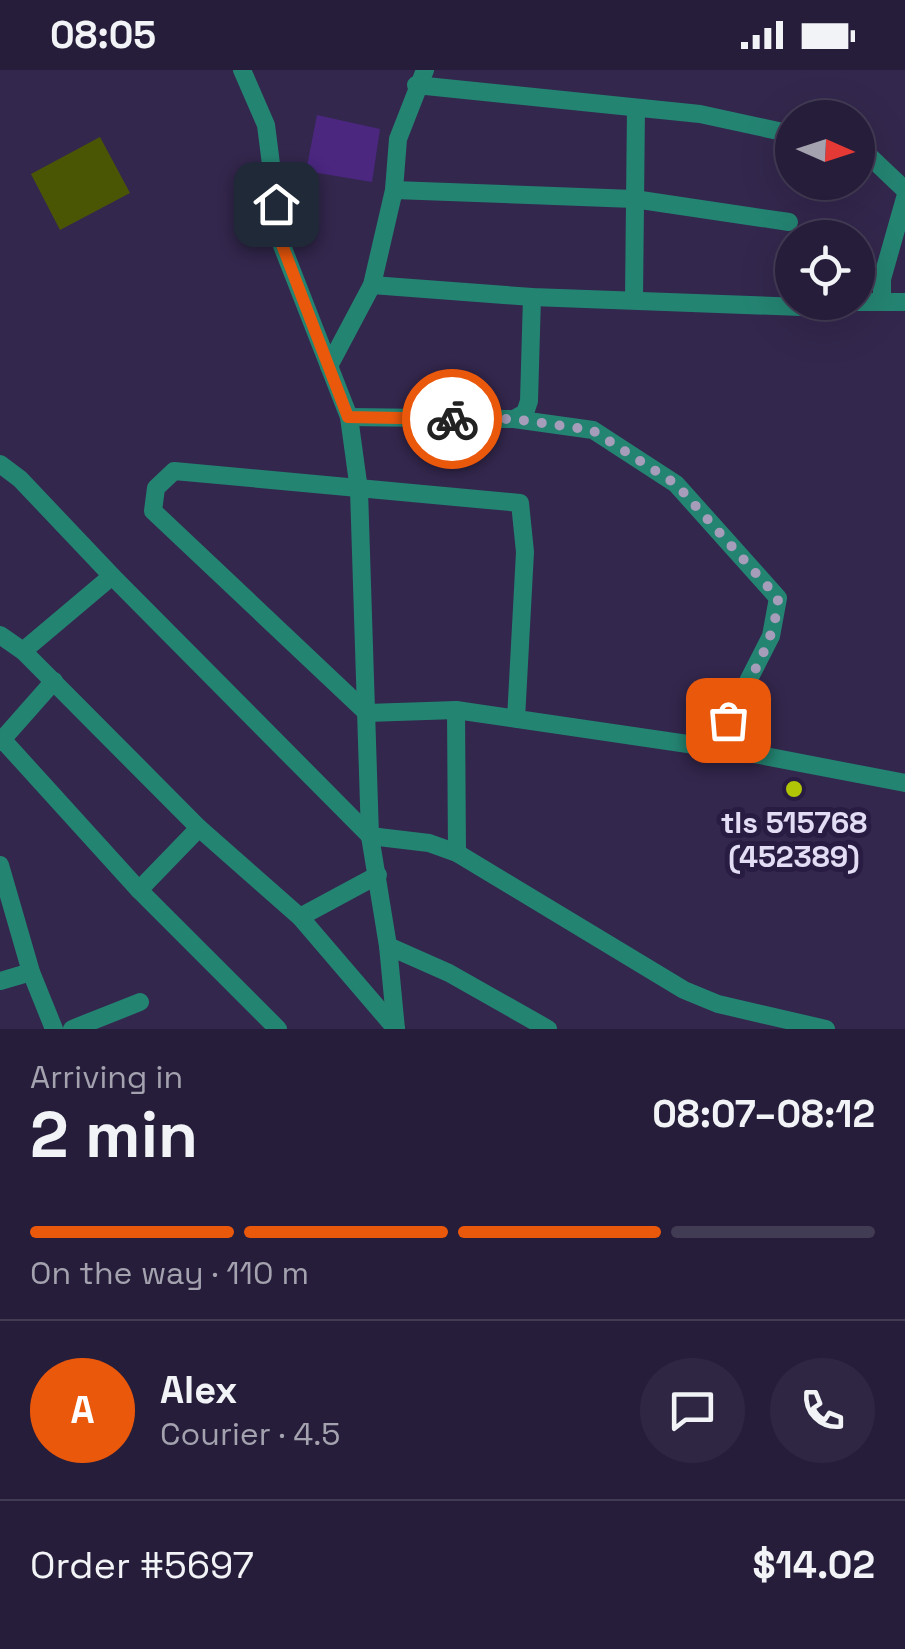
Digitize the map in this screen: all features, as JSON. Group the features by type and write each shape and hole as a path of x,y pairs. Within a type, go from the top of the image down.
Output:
{"street":[{"path":"242,70 266,125 281,242 348,417 359,490 370,836 388,946 396,1029"},
{"path":"330,366 372,285 394,190 398,139 420,78 494,95 581,100 700,114 775,130"},
{"path":"634,299 636,108"},
{"path":"875,162 905,194 882,279 882,300"},
{"path":"394,190 634,199 775,220"},
{"path":"372,285 775,306"},
{"path":"514,419 525,413 529,401 532,296"},
{"path":"875,300 905,302"},
{"path":"348,417 514,419 592,430 676,484 778,598 771,636 714,748"},
{"path":"0,464 20,478 370,836 457,852 684,990 718,1004 826,1029"},
{"path":"516,719 524,552 520,504 174,472 156,488 154,511 368,713 456,710 516,719 714,748 905,782"},
{"path":"24,651 112,576"},
{"path":"0,635 24,651 200,828 300,917 396,1029"},
{"path":"54,681 1,741 139,890 278,1029"},
{"path":"456,710 457,852"},
{"path":"139,890 200,828"},
{"path":"1,872 30,972 54,1029"},
{"path":"300,917 378,874"},
{"path":"388,946 449,973 548,1029"},
{"path":"0,980 30,972"},
{"path":"72,1029 140,1002"}],"green space":[{"path":"100,137 130,193 60,230 31,174"}],"building":[{"path":"317,115 380,129 372,182 306,171"}],"way so far":[{"path":"452,419 514,419 592,430 676,484 744,557 778,598 777,612 771,636 728,720"}],"place":[{"name":"tls 515768 (452389)","path":"794,789"}],"route":[{"path":"276,204 281,242 348,417 452,419"}]}
